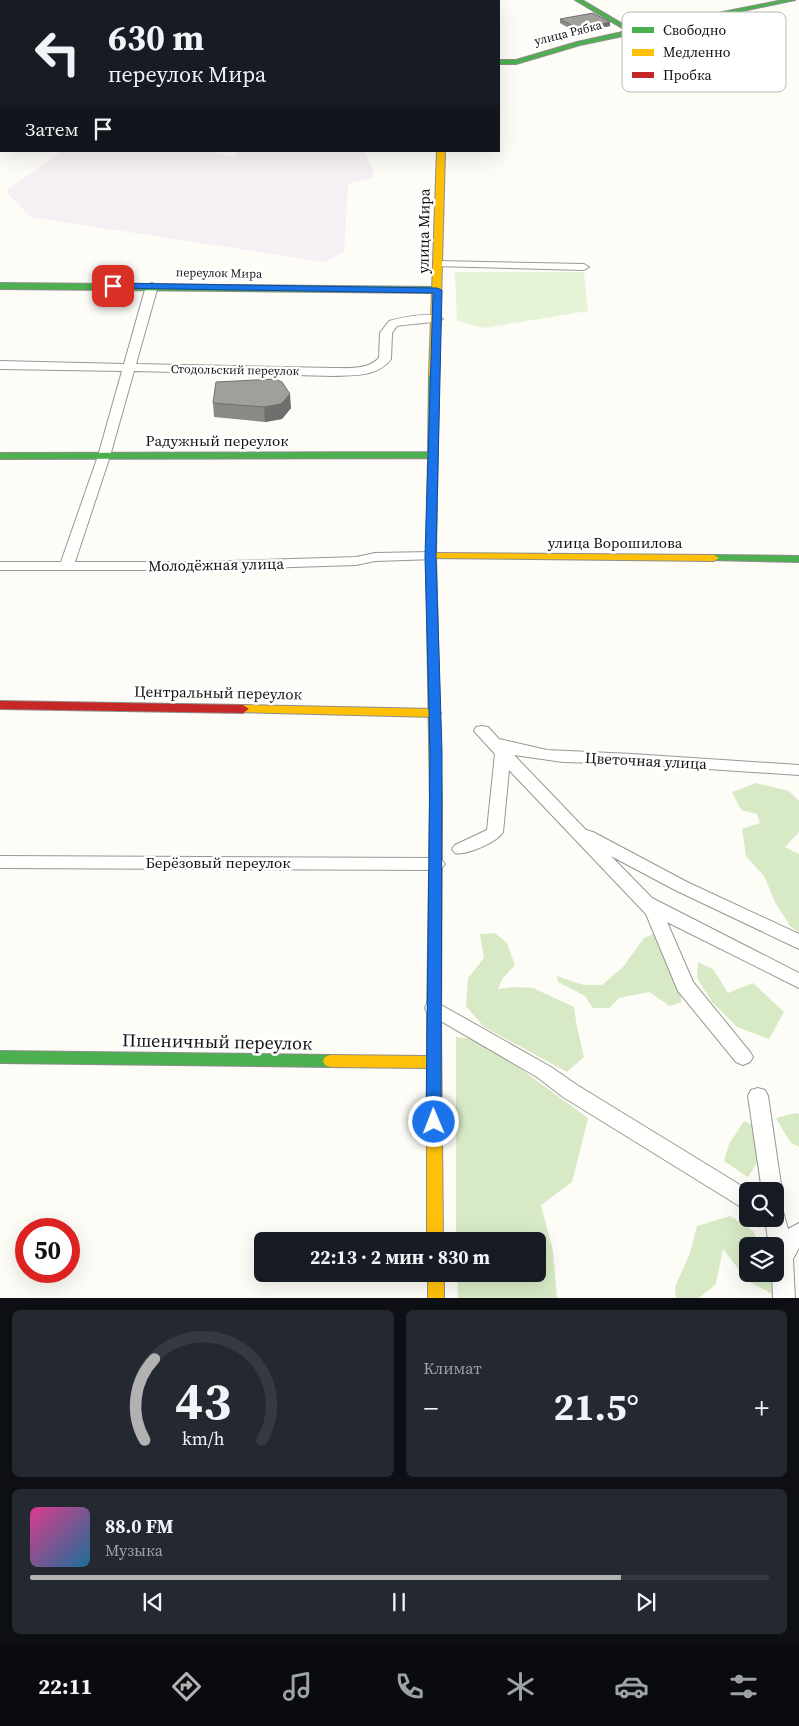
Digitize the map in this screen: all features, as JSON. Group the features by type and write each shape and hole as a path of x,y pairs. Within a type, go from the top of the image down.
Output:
{"street":[{"path":"578,0 622,26"},
{"name":"улица Рябка","path":"733,12 792,0"},
{"path":"717,4 733,12"},
{"name":"улица Рябка","path":"500,62 516,62 579,43 622,34"},
{"name":"улица Мира","path":"435,1232 433,1062 436,864 431,556 441,152"},
{"path":"438,264 584,267"},
{"name":"переулок Мира","path":"0,286 437,290"},
{"path":"66,567 104,456 152,286"},
{"name":"Стодольский переулок","path":"0,365 334,372 358,370 377,367 382,363 385,359 386,333 394,324 415,320 437,319"},
{"name":"Радужный переулок","path":"0,456 433,456"},
{"name":"улица Ворошилова","path":"431,556 799,559"},
{"name":"Молодёжная улица","path":"0,566 284,564 431,556"},
{"name":"Центральный переулок","path":"0,705 435,713"},
{"path":"493,742 653,910 686,986 743,1057"},
{"path":"461,848 469,842 490,837 495,832 493,742"},
{"name":"Цветочная улица","path":"493,742 517,752 544,757 632,759 799,770"},
{"path":"573,828 665,877 799,942"},
{"name":"Берёзовый переулок","path":"0,862 436,864"},
{"path":"642,899 686,925 799,981"},
{"path":"434,1008 544,1072 570,1091 739,1195"},
{"name":"Пшеничный переулок","path":"0,1057 433,1062"},
{"path":"758,1096 771,1182"},
{"path":"784,1219 799,1226"},
{"path":"784,1254 799,1232"},
{"path":"436,1282 436,1298"},
{"path":"783,1282 784,1298"}],"shaded area":[{"path":"61,152 210,152 235,157 236,152 364,152 374,171 372,178 348,184 344,252 325,262 30,217 6,191"}],"green space":[{"path":"455,272 584,272 588,311 484,328 457,321"},
{"path":"756,783 789,791 799,801 799,832 785,847 799,854 799,933 790,926 775,902 764,876 746,856 742,829 760,823 757,814 741,810 732,792"},
{"path":"657,932 673,968 682,1002 670,1006 649,992 619,998 609,1008 593,1008 585,996 558,982 557,976 584,985 602,985 623,967 644,938"},
{"path":"495,933 507,943 515,965 503,978 498,989 513,987 533,988 574,1007 584,1057 567,1072 484,1027 466,1006 468,978 484,958 480,934"},
{"path":"698,962 714,970 728,993 753,983 784,1012 769,1039 737,1027 712,1002 697,978"},
{"path":"456,1037 481,1040 588,1118 572,1182 541,1205 553,1251 557,1298 458,1298 457,1282 546,1282 546,1232 456,1232"},
{"path":"795,1113 799,1114 799,1147 790,1142 776,1118"},
{"path":"744,1121 752,1125 759,1159 748,1177 724,1161 729,1144"},
{"path":"730,1216 739,1222 739,1227 747,1227 753,1231 756,1237 739,1237 739,1269 723,1249 716,1284 699,1298 676,1298 675,1287 690,1253 697,1226"},
{"path":"750,1282 775,1282 780,1298"}],"building":[{"path":"593,13 610,22 578,29 560,19"},
{"path":"275,379 282,382 290,394 281,404 264,407 213,403 216,382"}],"traffic: fast":[{"path":"578,0 622,26"},
{"path":"733,12 792,0"},
{"path":"500,62 516,62 579,43 622,34"},
{"path":"0,286 437,290"},
{"path":"434,375 431,556 436,802"},
{"path":"0,456 433,455"},
{"path":"714,558 799,559"},
{"path":"0,1057 330,1061"}],"traffic: slow":[{"path":"434,375 441,152"},
{"path":"431,556 714,558"},
{"path":"243,709 435,713"},
{"path":"434,1025 435,1232"},
{"path":"330,1061 433,1062"},
{"path":"436,1282 436,1298"}],"traffic: jam":[{"path":"0,705 243,709"},
{"path":"434,1025 436,802"}],"route":[{"path":"113,286 437,290 431,556 436,752 434,1122"}]}
